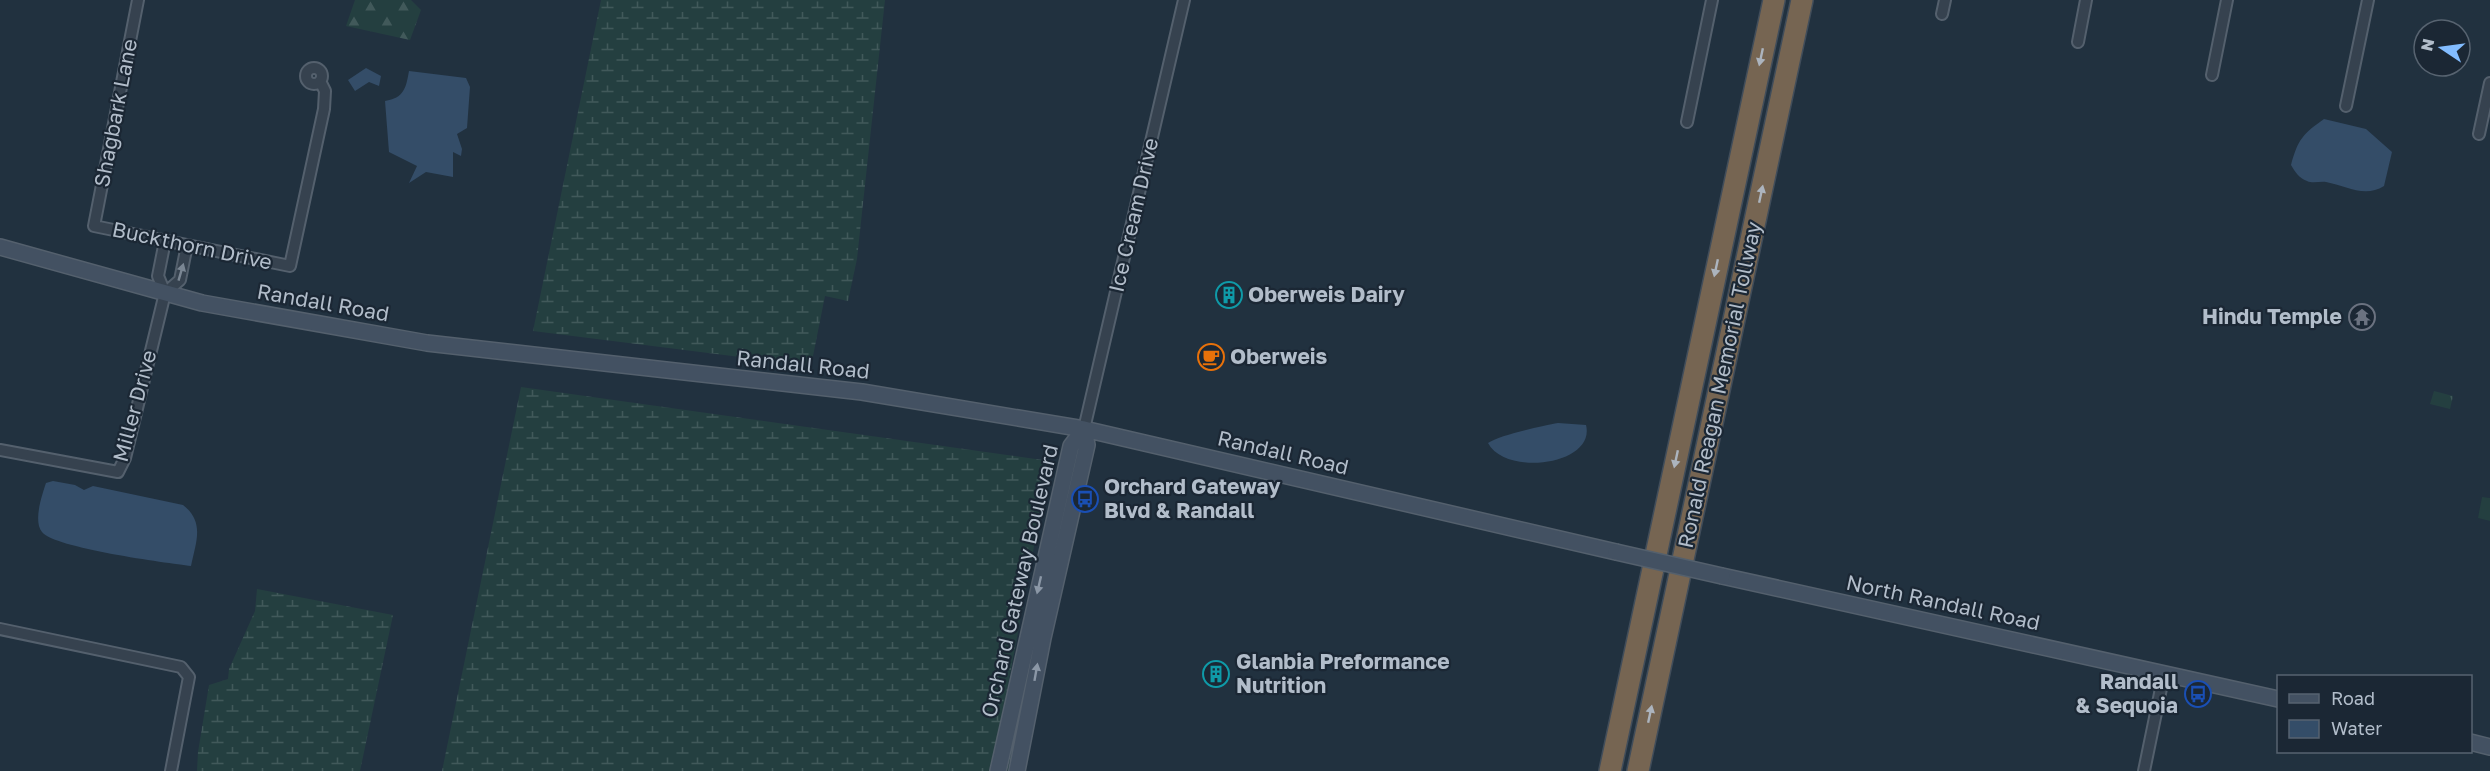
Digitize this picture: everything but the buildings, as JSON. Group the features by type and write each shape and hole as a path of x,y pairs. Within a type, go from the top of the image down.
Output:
{"highway":[{"name":"Ronald Reagan Memorial Tollway","path":"1610,771 1774,0"},
{"name":"Ronald Reagan Memorial Tollway","path":"1638,771 1802,0"}],"main road":[{"name":"Randall Road","path":"0,247 202,303 427,343 862,392 1084,429 1598,548"},
{"name":"Orchard Gateway Boulevard","path":"998,771 1071,446 1084,429"},
{"name":"Orchard Gateway Boulevard","path":"1017,771 1043,638 1087,445 1084,429"},
{"name":"North Randall Road","path":"1598,548 2277,699"},
{"path":"2472,742 2490,747"}],"street":[{"name":"Shagbark Lane","path":"94,226 138,0"},
{"name":"Ice Cream Drive","path":"1084,429 1184,0"},
{"path":"1687,122 1712,0"},
{"path":"1942,14 1945,0"},
{"path":"2078,42 2086,0"},
{"path":"2212,75 2227,0"},
{"path":"2346,106 2368,0"},
{"name":"Buckthorn Drive","path":"94,226 290,266 324,109 325,91 320,81"},
{"path":"2479,134 2490,83"},
{"path":"165,241 158,276 165,293 180,280 187,245"},
{"name":"Miller Drive","path":"0,450 118,472 125,458 165,293"},
{"path":"0,628 181,667 189,677 171,771"},
{"path":"2144,771 2164,674"}],"green space":[{"path":"355,0 411,0 421,10 410,40 346,26"},
{"path":"601,0 885,0 857,259 848,301 825,296 811,366 533,331"},
{"path":"521,387 1050,461 992,771 442,771"},
{"path":"2434,391 2453,396 2450,409 2430,404"},
{"path":"2482,497 2490,498 2490,521 2478,518"},
{"path":"257,589 393,615 360,771 197,771 209,685 228,679 229,669 255,611"},
{"path":"1032,646 1022,713 1009,771 1005,771"}],"water":[{"path":"366,68 381,76 379,86 369,82 355,91 348,80"},
{"path":"409,71 466,78 470,87 467,128 457,134 462,149 461,156 453,152 453,177 426,172 409,183 417,166 389,152 385,101 400,95 407,82"},
{"path":"2324,119 2366,129 2392,152 2384,186 2370,191 2355,190 2326,182 2309,182 2298,174 2291,165 2296,149 2306,133"},
{"path":"1558,423 1586,425 1585,439 1577,449 1564,457 1547,462 1530,463 1512,460 1498,454 1488,443 1511,434"},
{"path":"53,481 75,485 84,490 93,486 183,505 197,525 191,566 112,554 51,538 39,527 38,515 46,483"}],"place":[{"name":"Oberweis Dairy","path":"1229,295"},
{"name":"Hindu Temple","path":"2362,317"},
{"name":"Oberweis","path":"1211,357"},
{"name":"Orchard Gateway Blvd & Randall","path":"1085,499"},
{"name":"Glanbia Preformance Nutrition","path":"1216,674"},
{"name":"Randall & Sequoia","path":"2198,694"}]}
